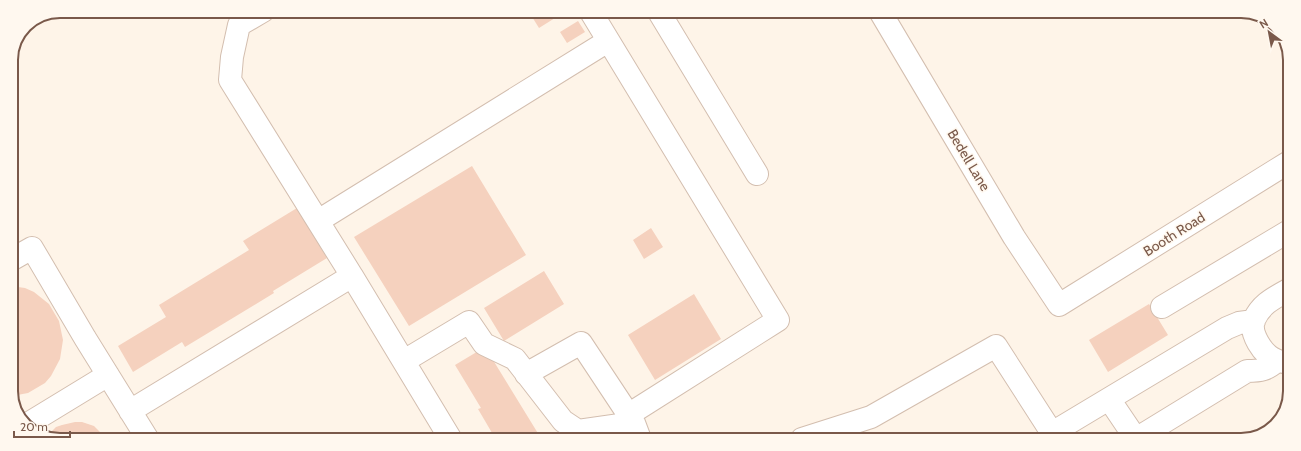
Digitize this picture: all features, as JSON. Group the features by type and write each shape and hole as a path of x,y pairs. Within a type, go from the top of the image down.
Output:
{"street":[{"path":"251,18 239,25 232,57 230,80 352,276 447,433"},
{"path":"592,433 634,426 778,320 595,18"},
{"path":"663,18 757,174"},
{"name":"Bedell Lane","path":"884,18 1014,237 1059,305"},
{"path":"318,221 608,41"},
{"name":"Booth Road","path":"1059,305 1283,166"},
{"path":"1162,308 1283,235"},
{"path":"18,256 32,248 85,338 144,433"},
{"path":"130,411 352,276"},
{"path":"1282,361 1264,353 1255,336 1254,321 1266,302 1283,293"},
{"path":"821,433 871,417 996,346 1052,433 1227,328 1239,323 1254,321"},
{"path":"404,361 469,322 484,344 515,359 563,421 578,433"},
{"path":"526,374 581,343 634,426"},
{"path":"1146,433 1247,371 1259,371 1269,368 1282,361"},
{"path":"31,422 108,375"},
{"path":"1109,399 1132,433"}],"building":[{"path":"533,18 555,18 539,28"},
{"path":"578,21 585,32 567,43 560,32"},
{"path":"472,166 526,255 409,326 354,237"},
{"path":"297,208 327,258 273,291 274,293 185,347 182,342 133,372 118,346 166,317 159,305 249,250 243,241"},
{"path":"651,228 663,247 644,259 633,240"},
{"path":"544,271 564,304 504,341 484,308"},
{"path":"18,287 34,292 49,304 59,321 63,340 60,359 51,376 45,383 28,393 18,394"},
{"path":"694,294 721,339 655,380 628,335"},
{"path":"1149,304 1168,335 1108,372 1089,340"},
{"path":"485,347 538,433 492,433 478,409 481,408 455,365"},
{"path":"82,422 94,426 101,433 51,432 56,427"}]}
